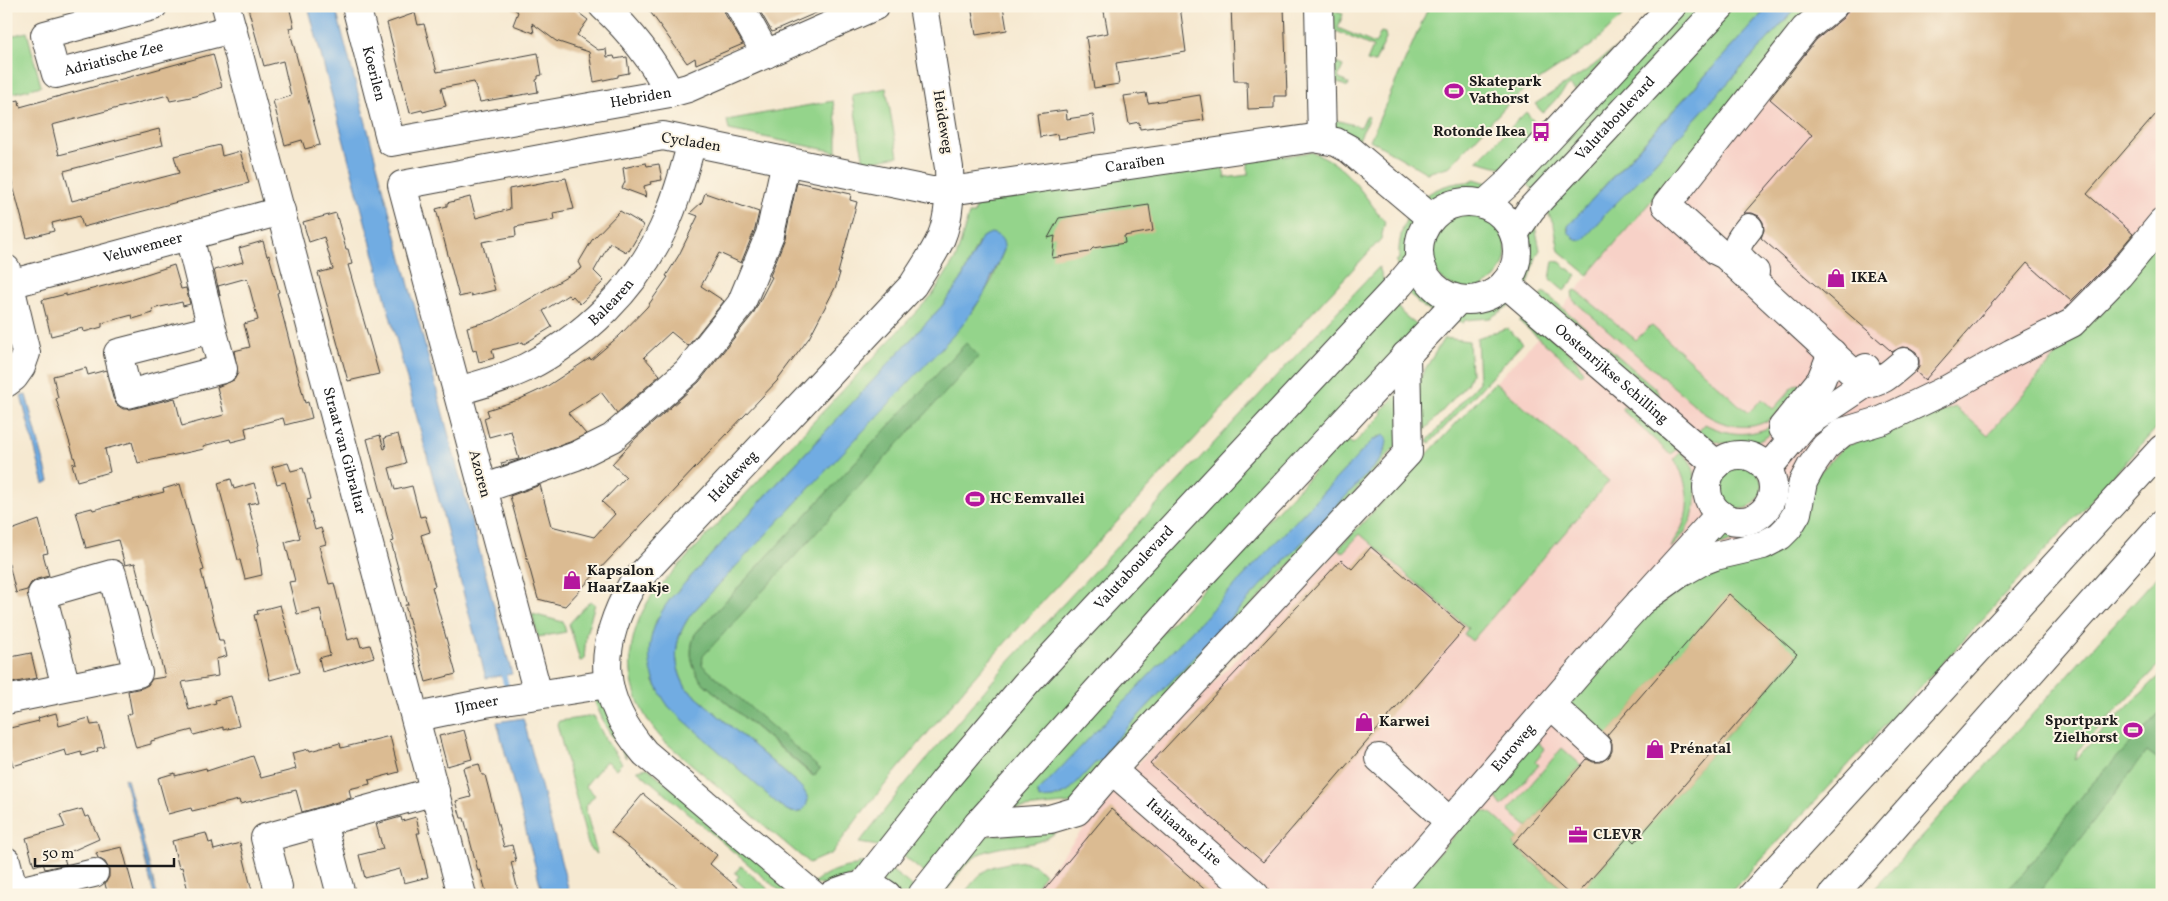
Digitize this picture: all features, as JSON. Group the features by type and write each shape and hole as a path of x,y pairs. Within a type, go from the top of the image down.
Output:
{"main road":[{"name":"Adriatische Zee","path":"153,6 45,35 56,74 229,18"},
{"name":"Koerilen","path":"356,6 391,142"},
{"path":"603,6 642,47 670,93"},
{"path":"739,6 766,54"},
{"name":"Heideweg","path":"813,895 645,753 626,729 608,684 608,648 616,613 632,585 913,285 940,239 947,216 950,191 948,159 923,6"},
{"path":"1319,6 1322,139"},
{"path":"1485,204 1506,185 1672,6"},
{"name":"Valutaboulevard","path":"1514,234 1531,209 1721,6"},
{"name":"Hebriden","path":"391,142 670,93 688,88 865,8"},
{"path":"1825,11 1805,29 1666,205 1853,364"},
{"name":"Straat van Gibraltar","path":"229,18 417,717 462,895"},
{"name":"Cycladen","path":"402,185 662,136 931,191 950,191"},
{"name":"Caraïben","path":"950,191 1300,139 1322,139 1336,142 1349,149 1431,218"},
{"name":"Balearen","path":"457,392 525,368 564,345 594,321 633,278 663,230 680,188 692,142"},
{"path":"483,489 576,456 612,438 688,372 741,304 770,234 786,161"},
{"name":"Azoren","path":"402,185 483,489 529,696"},
{"path":"1465,202 1485,204 1500,213 1508,223 1514,234 1516,260 1512,272 1505,283 1495,292 1483,298 1458,300 1444,294 1426,277 1419,261 1420,240 1431,218 1441,210 1452,204 1465,202"},
{"name":"Veluwemeer","path":"8,279 189,236 281,211"},
{"path":"1725,255 1727,243 1746,225 1736,250 1740,259 1875,384 1904,362 1828,446"},
{"path":"1765,474 1948,389 2012,353 2072,323 2119,275 2155,232"},
{"path":"189,236 212,329"},
{"name":"Valutaboulevard","path":"875,890 945,780 1026,684 1419,261"},
{"path":"6,382 21,367 26,353 8,279"},
{"name":"Oostenrijkse Schilling","path":"1505,283 1717,465"},
{"path":"922,895 978,824 1192,585 1458,300"},
{"path":"978,824 1050,819 1077,811 1112,770 1408,453 1406,355"},
{"path":"1793,426 1817,416 1853,364"},
{"path":"1765,474 1739,455 1731,456 1717,465 1711,472 1707,490 1709,499 1720,514 1735,521 1752,518 1766,508 1765,474 1793,426 1821,380 1853,364"},
{"name":"Euroweg","path":"1640,602 1679,574 1702,561 1715,556 1763,545 1780,536 1788,528 1796,513 1803,482 1828,446"},
{"path":"1753,895 2162,449"},
{"name":"Euroweg","path":"1387,895 1640,602 1720,514"},
{"path":"1833,895 2162,524"},
{"path":"529,696 608,684"},
{"path":"6,700 66,687"},
{"name":"IJmeer","path":"417,717 529,696"},
{"path":"1551,705 1597,747"},
{"path":"1379,758 1450,822"},
{"name":"Italiaanse Lire","path":"1112,770 1254,895"},
{"path":"278,887 265,838 435,791"},
{"path":"322,822 341,895"},
{"path":"6,861 14,894 94,873"},
{"path":"832,895 845,888 875,890"}],"shaded area":[{"path":"1809,6 2162,6 2162,326 1660,895 1029,895 1143,758 1540,335"}],"green space":[{"name":"Skatepark Vathorst","path":"1429,6 1613,6 1615,8 1617,6 1633,6 1592,45 1527,88 1506,106 1450,166 1427,173 1370,140"},
{"path":"1678,6 1714,6 1534,190 1519,177"},
{"path":"1726,6 1769,6 1567,229 1575,239 1601,220 1798,6 1817,6 1588,275 1559,251 1554,225 1543,202"},
{"path":"1332,11 1343,14 1338,28 1375,44 1381,32 1385,33 1386,39 1375,62 1367,61 1373,47 1336,31 1330,44"},
{"path":"27,32 41,86 6,95 6,37"},
{"path":"1615,48 1576,91 1569,85 1543,113 1535,104 1593,66"},
{"path":"1334,62 1343,66 1338,78 1349,84 1348,87 1331,80 1332,119 1361,127 1366,116 1369,117 1358,142 1336,136 1329,125 1327,69"},
{"path":"886,88 898,156 864,163 852,95"},
{"path":"833,101 837,127 837,152 729,130 727,120"},
{"path":"1526,112 1541,130 1503,168 1477,161"},
{"name":"HC Eemvallei","path":"1311,152 1334,163 1353,181 1385,222 1381,239 969,683 860,815 832,853 809,863 664,741 650,724 633,687 631,648 644,610 655,591 933,294 956,258 969,214 974,214 976,200 1222,163 1225,178 1248,175 1248,161","holes":["979,241 1004,250 992,280 973,311 692,613 678,640 678,668 686,688 798,784 806,794 801,812 791,812 669,707 654,682 656,621 671,598 942,306 961,280","966,344 695,654 703,661 702,665 813,776 702,682 695,671 691,653 695,634"]},
{"path":"1474,179 1498,186 1481,195 1462,196 1440,201 1421,199 1445,186 1472,182"},
{"path":"1409,213 1415,228 1411,256 1399,273 1396,261 1399,259 1401,235"},
{"path":"1468,213 1482,216 1495,224 1503,237 1506,251 1503,265 1495,278 1482,286 1468,289 1454,286 1441,278 1433,265 1430,251 1433,237 1441,224 1454,216"},
{"path":"1535,226 1540,250 1527,287 1521,271 1522,244"},
{"path":"2162,233 2162,422 1728,895 1577,895 1629,836 1635,841 1797,655 1729,595 1603,740 1572,713 1570,703 1633,627 1661,604 1684,581 1764,551 1809,484 1843,447 1955,407 1988,435"},
{"path":"1553,261 1560,262 1577,276 1564,291 1550,279"},
{"path":"1379,267 1387,290 885,847 859,843 906,783 1007,664"},
{"path":"1419,279 1443,301 1437,316 1419,304 1409,293"},
{"path":"1576,290 1636,340 1651,325 1748,413 1762,399 1773,409 1795,385 1799,384 1800,387 1778,413 1758,425 1730,425 1713,419 1573,300 1572,292"},
{"path":"1544,292 1655,388 1664,402 1539,300"},
{"path":"1392,300 1403,314 1419,327 929,877 902,855 924,813"},
{"path":"1499,301 1512,304 1490,318 1465,320 1463,323 1451,321 1466,307"},
{"path":"1526,315 1576,359 1583,372 1581,375 1519,321"},
{"path":"1507,328 1523,343 1430,443 1427,441 1479,382 1477,338"},
{"path":"1444,338 1469,341 1471,374 1467,384 1423,432 1415,386"},
{"path":"966,343 979,356 703,656 702,665 820,769 814,776 702,682 695,671 691,653 695,634"},
{"path":"1495,382 1609,481 1472,641 1464,634 1468,628 1360,534 1343,552 1338,549"},
{"path":"1401,390 1399,443 1074,803 994,811 1345,439 1353,444 1383,414 1381,411","holes":["1380,436 1386,450 1380,460 1107,749 1106,759 1095,763 1063,795 1037,795 1373,440"]},
{"path":"1623,407 1637,412 1677,448 1671,455 1621,409"},
{"path":"1705,424 1721,431 1737,433 1753,432 1770,427 1770,434 1763,439 1744,444 1724,443 1705,437 1698,432"},
{"path":"1681,452 1689,460 1693,468 1696,498 1691,521 1683,535 1671,548 1682,527 1687,509 1685,483 1674,459"},
{"path":"1740,465 1752,469 1758,475 1762,487 1758,499 1752,505 1740,509 1728,505 1722,499 1718,487 1722,475 1728,469"},
{"path":"1794,490 1781,525 1699,552 1718,534 1725,531 1750,530 1764,523"},
{"path":"2162,571 2162,662 2077,751 2074,760 2162,673 2162,895 1869,895"},
{"path":"590,601 595,604 586,634 584,660 580,661 569,624"},
{"path":"532,614 563,622 566,632 538,637"},
{"path":"593,698 602,701 626,745 626,758 606,727"},
{"path":"2162,710 2162,762 2147,751 2037,895 2001,895 2025,871 2089,787"},
{"path":"594,716 605,739 622,763 616,769 606,761 585,786 595,795 585,807 597,854 589,848 557,724 559,721"},
{"path":"1535,740 1545,749 1535,761 1539,765 1502,806 1497,799 1495,789"},
{"path":"1562,748 1581,765 1528,827 1508,811"},
{"path":"648,768 788,885 785,892 781,892 637,770"},
{"path":"1481,810 1491,813 1518,838 1513,845 1570,895 1401,895 1476,811"},
{"path":"1054,831 1055,833 1037,842 989,850 974,857 964,867 944,895 941,895 936,884 980,836"},
{"path":"1024,861 1034,865 1045,874 1029,895 963,895 983,872 995,866"},
{"path":"858,863 865,863 867,869 827,886 813,883 833,871 856,866"},
{"path":"741,866 775,895 752,895 736,880 739,876 735,873"},
{"path":"891,870 912,886 916,895 897,895 875,876"}],"water":[{"path":"308,6 335,6 512,674 486,678"},
{"path":"1769,6 1798,6 1583,240 1575,239 1568,232 1568,226"},
{"path":"991,233 1001,238 1004,243 1004,250 984,294 961,327 692,613 681,631 678,640 677,659 681,678 686,688 798,784 807,797 807,804 800,812 790,811 778,804 669,707 660,693 650,666 649,652 655,625 671,598 942,306 961,280 982,237"},
{"path":"26,395 49,481 44,484 21,396"},
{"path":"1384,435 1387,437 1387,443 1380,460 1107,749 1104,758 1106,760 1095,763 1068,792 1053,798 1039,799 1038,792 1373,440"},
{"path":"523,718 570,895 543,895 497,722"},
{"path":"124,778 127,779 157,895 154,895"}],"building":[{"path":"256,6 289,6 294,27 289,28 320,145 305,149 302,140 285,145 273,101 291,96 283,61 264,66 248,8"},
{"path":"510,6 570,6 588,20 577,35 598,50 606,49 607,57 614,56 615,59 627,57 629,73 594,82 589,52 556,41 532,23 534,33 513,25 518,12"},
{"path":"646,6 723,6 725,14 743,44 696,64 695,58 687,63"},
{"path":"757,6 832,6 772,32"},
{"path":"971,6 1003,6 1007,30 976,35"},
{"path":"1103,6 1180,6 1186,52 1116,63 1119,84 1094,88 1086,37 1108,33"},
{"path":"1231,6 1284,6 1287,96 1274,96 1274,108 1248,109 1247,81 1234,81"},
{"path":"1851,6 2162,6 2162,107 2087,194 2133,234 2107,265 2071,301 2027,263 1925,380 1916,372 1919,367 1919,360 1916,352 1910,348 1902,347 1892,352 1761,238 1764,230 1763,222 1759,216 1752,213 1744,213 1812,135 1770,99 1816,40 1843,18"},
{"path":"415,13 418,25 424,24 437,72 538,53 542,75 538,76 536,80 538,92 480,102 474,82 441,88 446,106 410,113 387,23"},
{"path":"213,54 222,87 196,96 170,101 168,95 52,125 59,155 159,129 163,145 64,171 72,201 179,173 174,156 220,145 222,156 240,151 249,183 83,227 80,216 52,223 54,231 27,238 6,160 6,103 19,100 20,107"},
{"path":"1146,93 1148,103 1200,95 1204,120 1140,129 1139,122 1129,124 1124,96"},
{"path":"1066,110 1067,119 1093,115 1096,133 1058,139 1057,134 1040,137 1037,114"},
{"path":"646,163 647,166 659,164 662,180 650,182 651,184 644,186 646,197 622,188 625,182 623,168"},
{"path":"566,178 574,209 553,213 554,220 515,227 516,236 482,242 495,290 459,297 436,209 447,206 447,203 470,197 476,218 510,209 509,189"},
{"path":"797,182 851,194 850,200 857,202 836,286 809,338 777,381 565,606 538,599 510,496 540,485 551,526 594,537 615,514 602,502 626,477 612,464 636,438 699,382 753,314 772,277 770,276 785,238"},
{"path":"705,193 759,212 755,229 741,263 719,253 701,286 724,301 688,346 671,332 644,357 660,375 617,413 601,392 568,413 586,434 570,442 502,466 501,463 519,459 511,431 489,437 484,418 489,416 487,410 518,400 546,387 590,358 591,360 619,336 647,307 668,277 666,276 679,255 698,216 690,213 702,202"},
{"path":"1149,205 1153,231 1124,236 1125,243 1093,248 1089,252 1052,258 1055,236 1048,238 1059,218"},
{"path":"620,211 642,224 643,227 629,251 627,250 626,252 610,243 594,271 604,281 580,304 573,296 571,298 568,295 543,311 552,327 524,344 523,342 492,350 494,358 479,362 476,350 473,351 467,327 494,320 582,268 579,262 592,240"},
{"path":"336,213 346,249 348,249 352,264 348,265 379,374 348,381 318,273 333,269 324,237 309,242 303,222"},
{"path":"263,241 277,284 279,292 277,293 305,403 308,402 312,418 285,425 283,418 245,428 247,438 231,442 230,439 203,446 204,449 138,463 132,442 105,449 110,472 77,481 72,464 76,463 56,399 58,398 53,376 86,368 88,375 106,370 113,398 117,405 123,409 131,409 175,398 182,426 224,415 217,387 234,380 238,373 234,351 250,347 244,324 258,320 247,278 218,286 220,296 214,270 243,262 239,248"},
{"path":"174,265 181,289 186,288 190,304 183,306 182,302 152,309 153,313 133,319 132,315 102,323 102,327 84,332 83,328 51,336 42,300 66,294 66,296 134,278"},
{"path":"398,434 406,463 389,468 395,490 412,486 420,517 425,516 430,532 421,535 435,586 432,587 456,674 426,682 405,605 408,605 391,542 394,541 367,439 380,435 384,449 386,448 384,438"},
{"path":"288,463 291,471 303,468 311,499 307,500 315,530 321,528 326,544 319,546 329,584 334,583 348,640 358,637 361,647 370,645 374,657 322,672 319,658 330,655 320,609 297,614 289,582 295,581 285,542 300,538 285,482 277,484 272,467"},
{"path":"231,479 234,489 254,483 259,502 248,504 259,545 262,575 245,579 240,560 238,560 218,483"},
{"path":"180,484 204,570 201,571 219,641 223,641 227,656 216,659 218,676 182,682 189,710 216,703 215,700 231,696 239,726 223,730 223,727 194,735 192,730 151,741 151,744 136,748 127,715 132,713 128,691 148,685 152,679 165,677 135,563 125,565 118,540 86,548 76,512 92,508 93,510 164,492 163,489"},
{"path":"39,520 48,553 43,554 49,576 37,579 31,583 27,590 16,593 9,564 6,564 6,532"},
{"path":"1371,547 1465,628 1263,862 1150,764 1341,560 1352,569"},
{"path":"1729,594 1797,654 1635,842 1629,836 1577,895 1570,895 1513,844 1587,759 1593,762 1601,762 1609,757 1612,751 1612,743 1607,735"},
{"path":"280,605 299,672 270,680 254,615 258,614 257,611"},
{"path":"31,653 37,678 6,684 6,658"},
{"path":"56,713 59,726 89,718 91,725 99,724 105,747 97,748 98,751 82,756 81,752 67,756 65,750 13,766 6,739 6,729 39,721 38,718"},
{"path":"464,730 472,759 447,766 439,736"},
{"path":"390,736 399,772 369,780 370,784 349,789 351,798 302,812 296,790 240,804 239,800 192,811 191,808 168,814 158,778 175,773 175,776 206,768 207,771 253,756 261,778 296,769 292,753 309,749 310,751 340,743 341,748"},
{"path":"479,764 482,775 485,775 504,847 512,845 516,861 511,862 519,895 487,895 480,870 478,871 464,818 461,818 456,801 471,797 463,768"},
{"path":"643,794 717,855 710,864 746,895 686,895 611,832"},
{"path":"82,809 85,817 89,816 99,839 63,855 66,864 45,869 43,863 34,866 26,838 65,827 60,815"},
{"path":"1111,809 1172,861 1211,895 1040,895"},
{"path":"401,817 402,821 416,817 420,833 417,833 428,877 404,883 400,869 365,878 359,855 383,849 376,824"},
{"path":"206,833 209,843 212,842 214,850 240,843 253,895 189,895 182,867 179,868 172,841"},
{"path":"122,847 135,895 108,895 105,884 109,877 109,869 105,862 98,858 96,853"}],"waterway":[{"path":"502,668 508,693"}],"place":[{"name":"Skatepark Vathorst","path":"1454,91"},
{"name":"Rotonde Ikea","path":"1541,132"},
{"name":"IKEA","path":"1836,278"},
{"name":"HC Eemvallei","path":"975,499"},
{"name":"Kapsalon HaarZaakje","path":"572,580"},
{"name":"Karwei","path":"1364,722"},
{"name":"Sportpark Zielhorst","path":"2133,730"},
{"name":"Prénatal","path":"1655,749"},
{"name":"CLEVR","path":"1578,835"}]}
